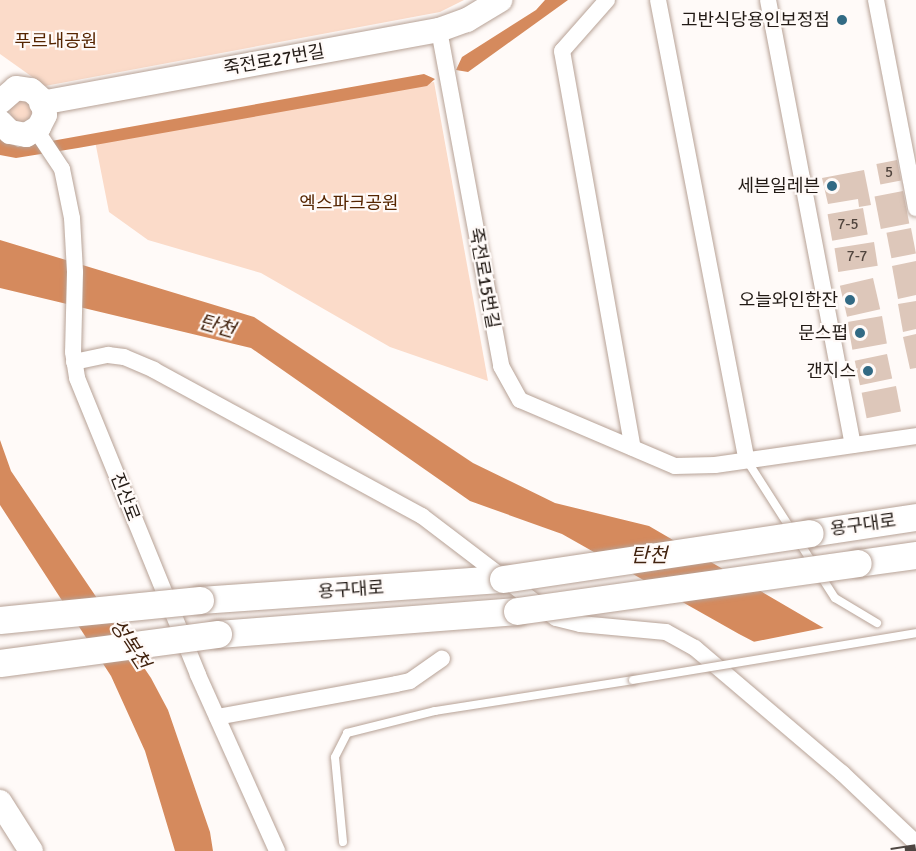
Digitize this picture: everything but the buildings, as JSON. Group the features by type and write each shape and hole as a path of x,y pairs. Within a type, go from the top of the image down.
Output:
{"main road":[{"name":"용구대로","path":"200,600 503,579 916,517"},
{"name":"용구대로","path":"218,634 517,611 916,555"},
{"path":"0,605 200,600"},
{"path":"0,620 200,600"},
{"path":"0,650 218,634"},
{"path":"0,663 218,634"}],"street":[{"name":"죽전로27번길","path":"41,103 439,30 467,20 500,0"},
{"path":"607,0 562,51 633,448"},
{"path":"658,0 746,459"},
{"path":"768,0 853,445"},
{"path":"876,0 916,208"},
{"name":"죽전로15번길","path":"439,30 501,366 520,400 675,466 746,459 916,436"},
{"path":"0,122 18,135 41,136 45,114 38,94 24,88 1,98"},
{"name":"진산로","path":"41,136 62,169 72,218 76,370 217,717 277,851"},
{"path":"76,370 108,355 124,357 154,370 422,516 556,618 580,624 666,632 695,648 842,773 916,843"},
{"path":"217,717 403,682 442,659"},
{"path":"0,802 31,851"}],"lane":[{"path":"746,459 835,598 877,622"},
{"path":"858,563 916,567"},
{"path":"343,842 335,757 347,733 435,711 916,633"}],"green space":[{"name":"푸르내공원","path":"0,0 464,0 440,12 45,86 0,54"},
{"name":"엑스파크공원","path":"434,82 488,381 390,347 261,273 148,240 109,212 95,141"},
{"path":"21,100 29,103 32,111 29,119 21,122 13,119 10,111 13,103"}],"water":[{"path":"545,0 568,0 468,72 456,70 462,57 536,10"},
{"path":"424,74 435,79 427,86 78,148 16,158 0,155 0,139 18,147"},
{"name":"탄천","path":"0,240 254,317 473,463 555,503 649,526 906,676 909,722 739,634 562,534 470,501 251,348 0,288"},
{"path":"0,440 11,471 151,678 168,710 210,832 213,851 175,851 145,751 111,676 0,505"}],"pier":[{"path":"828,627 907,674 916,683 916,734 907,724 748,643"}],"railway":[{"path":"891,851 916,847"}],"place":[{"name":"고반식당용인보정점","path":"842,20"},
{"name":"세븐일레븐","path":"832,186"},
{"name":"오늘와인한잔","path":"850,300"},
{"name":"문스펍","path":"860,333"},
{"name":"갠지스","path":"868,371"}],"water label":[{"name":"성복천","path":"130,644"}]}
